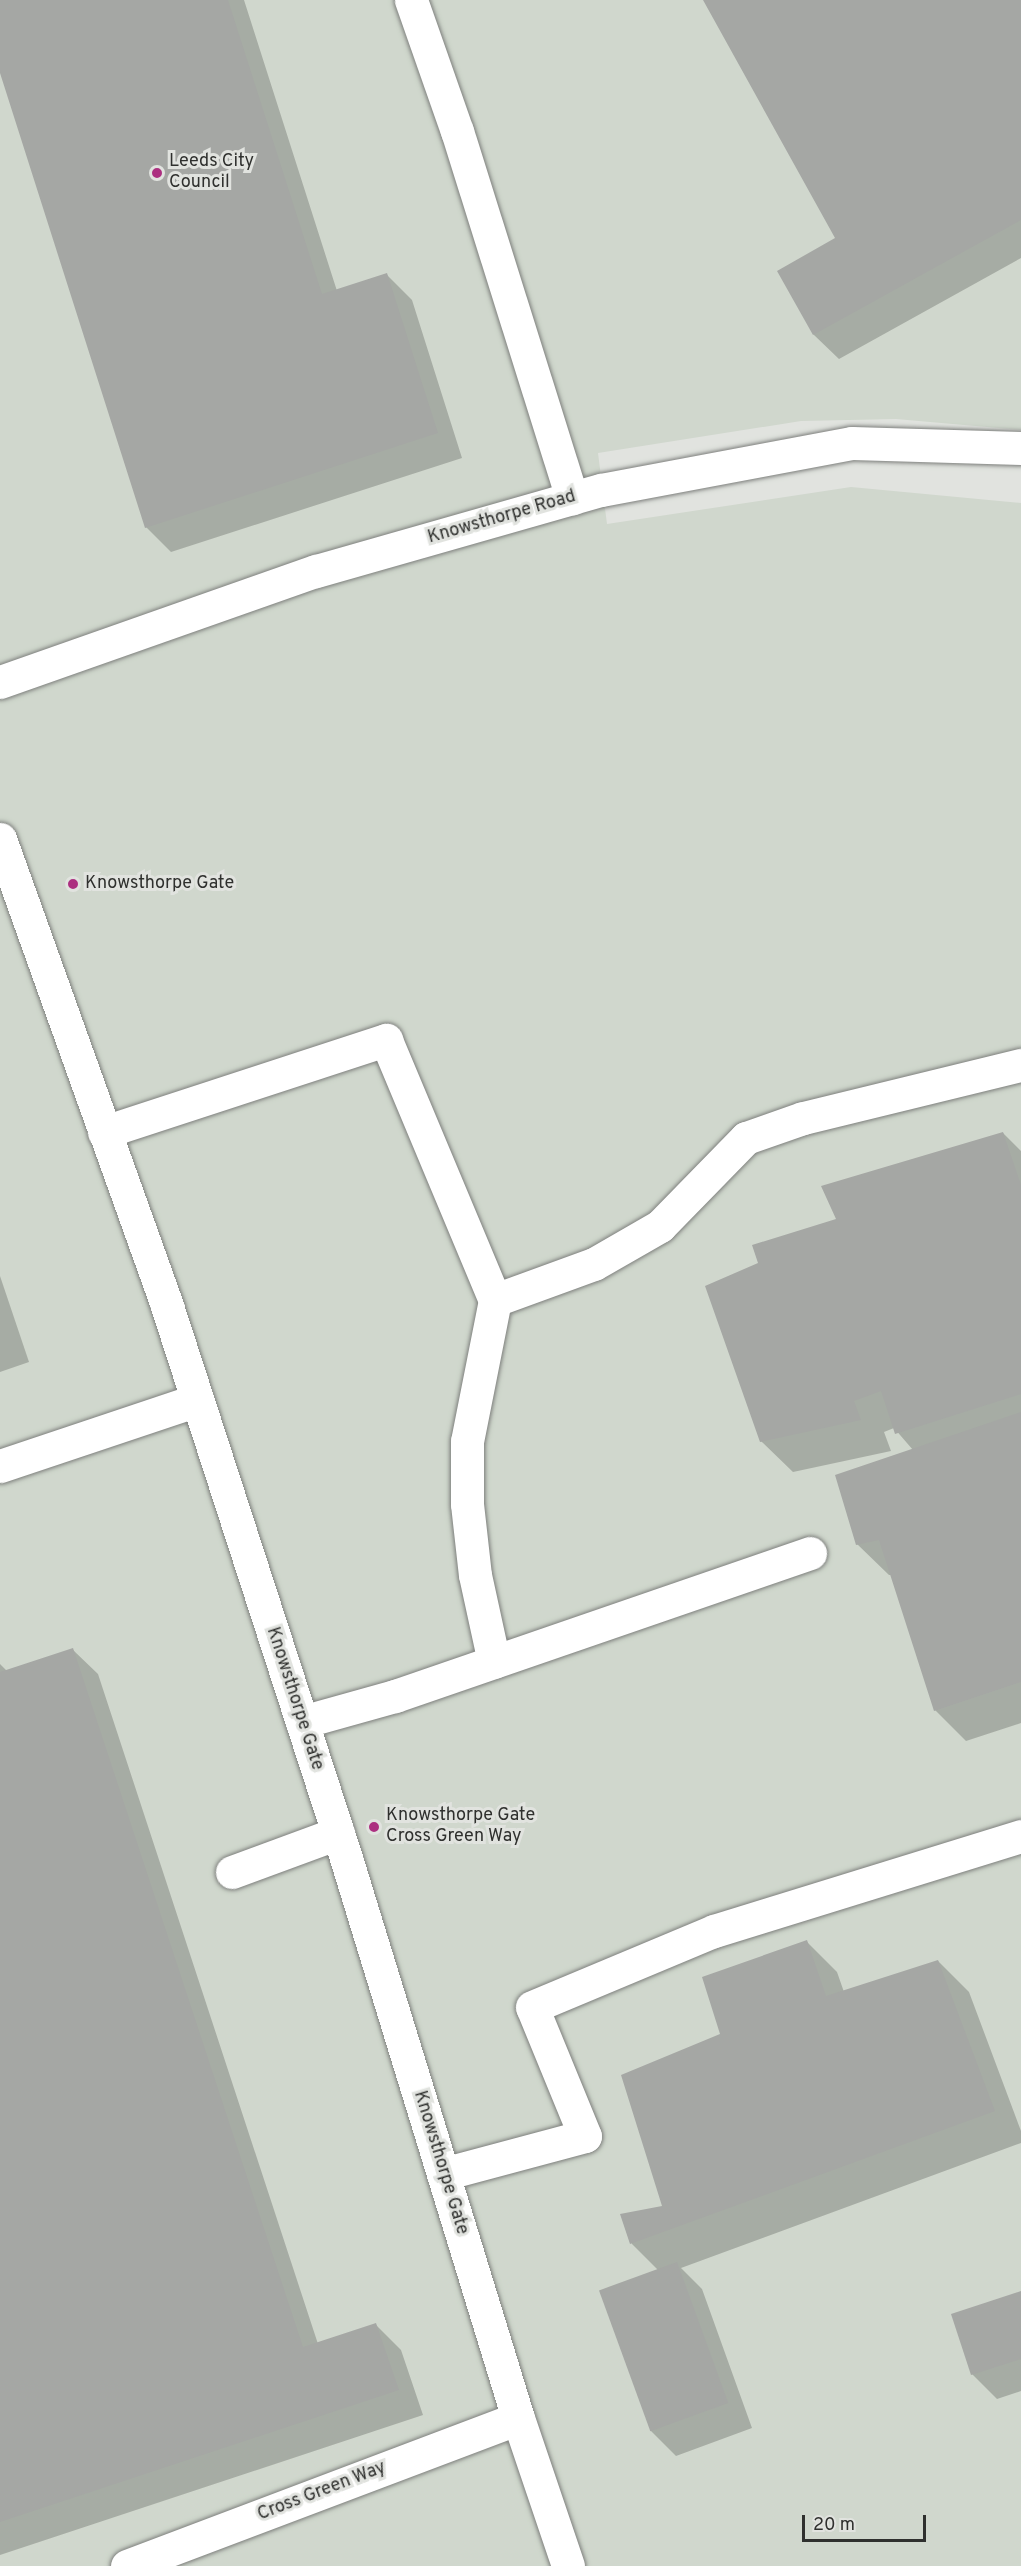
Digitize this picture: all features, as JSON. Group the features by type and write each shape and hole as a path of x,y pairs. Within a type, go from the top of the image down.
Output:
{"street":[{"path":"411,0 460,142 572,498"},
{"name":"Knowsthorpe Road","path":"0,681 316,571 601,490 852,443 1021,448"},
{"name":"Knowsthorpe Gate","path":"1,846 197,1400 338,1833 518,2418 568,2566"},
{"path":"104,1132 386,1040 495,1300 467,1441 467,1504 475,1575 494,1662"},
{"path":"495,1300 594,1264 660,1226 746,1138 803,1118 1021,1065"},
{"path":"0,1466 197,1400"},
{"path":"302,1722 395,1696 810,1553"},
{"path":"232,1872 338,1833"},
{"path":"443,2174 585,2136 532,2007 714,1931 1021,1836"},
{"name":"Cross Green Way","path":"127,2566 518,2418"}],"shaded area":[{"path":"0,0 1021,0 1021,430 896,419 801,421 598,453 607,524 851,487 1021,503 1021,2566 0,2566"}],"building":[{"name":"Leeds City Council","path":"0,0 228,0 322,294 387,273 438,433 145,528 0,73"},
{"path":"703,0 1021,0 1021,220 813,335 777,271 835,238"},
{"path":"1003,1132 1021,1185 1021,1394 895,1434 881,1391 854,1401 861,1420 760,1442 705,1286 758,1263 752,1245 836,1219 821,1186"},
{"path":"1021,1412 1021,1682 934,1711 879,1540 856,1545 835,1475"},
{"path":"73,1648 303,2347 376,2323 399,2390 0,2522 0,1672"},
{"path":"807,1940 826,1996 938,1960 995,2111 630,2244 620,2214 662,2206 621,2075 720,2034 702,1977"},
{"path":"677,2262 728,2403 650,2431 599,2290"},
{"path":"1021,2291 1021,2359 971,2375 951,2314"}],"place":[{"name":"Leeds City Council","path":"157,173"},
{"name":"Knowsthorpe Gate","path":"73,884"},
{"name":"Knowsthorpe Gate Cross Green Way","path":"374,1827"}]}
